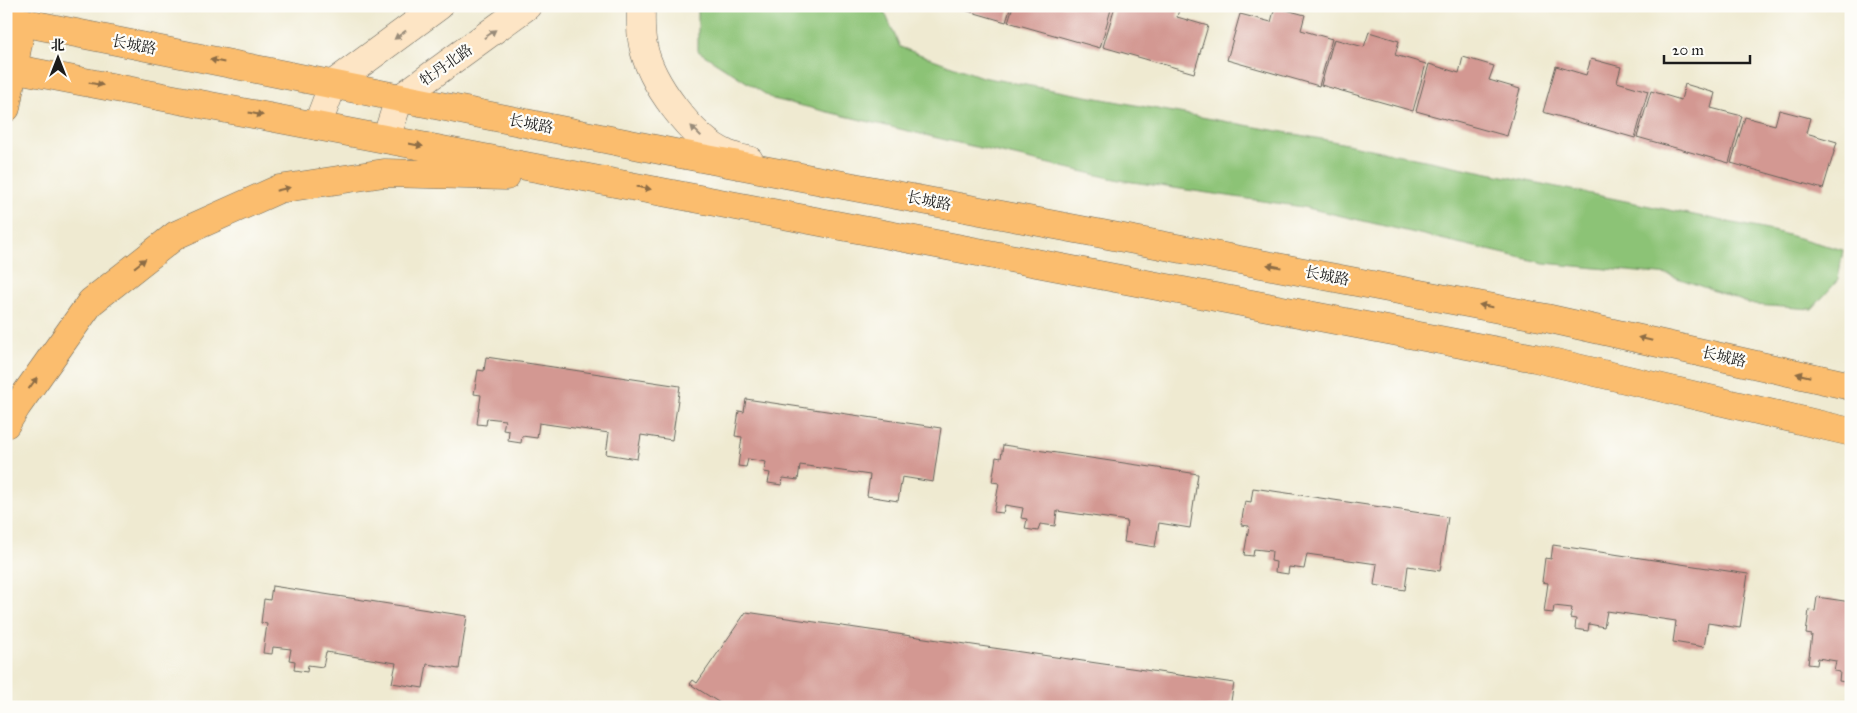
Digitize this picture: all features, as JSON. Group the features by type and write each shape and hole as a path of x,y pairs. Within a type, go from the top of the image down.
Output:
{"main road":[{"name":"长城路","path":"14,21 334,84 399,99 1546,318 1851,386"},
{"path":"6,108 14,21"},
{"path":"10,68 1535,358 1851,432"},
{"path":"6,424 91,302 176,235 279,189 384,173 481,175 612,182"}],"street":[{"path":"317,126 334,84 439,6"},
{"name":"牡丹北路","path":"399,99 527,6"},
{"path":"641,6 643,44 650,67 669,102 698,134 726,154 821,180"},
{"path":"386,139 399,99"}],"green space":[{"path":"698,6 882,6 900,47 982,77 1327,140 1777,232 1843,250 1838,280 1812,309 1754,305 1669,275 1544,263 1303,207 1119,180 773,99 698,51"}],"building":[{"path":"951,6 1011,6 1006,22"},
{"path":"1013,6 1112,6 1100,48 1008,22"},
{"path":"1115,6 1135,6 1146,9 1147,6 1180,6 1177,17 1208,26 1194,73 1103,47"},
{"path":"1275,7 1305,15 1301,30 1332,39 1319,86 1227,60 1240,14 1271,22"},
{"path":"1369,32 1399,41 1395,55 1426,64 1413,111 1321,85 1334,39 1364,47"},
{"path":"1463,57 1494,66 1489,80 1520,89 1507,136 1416,111 1429,64 1459,73"},
{"path":"1591,59 1621,67 1617,82 1648,91 1635,138 1543,112 1556,66 1586,75"},
{"path":"1685,84 1715,93 1711,108 1742,116 1729,163 1637,137 1651,91 1681,100"},
{"path":"1779,110 1810,118 1806,133 1837,142 1823,189 1731,163 1745,117 1775,125"},
{"path":"486,357 680,386 672,440 641,435 637,459 606,454 609,433 539,423 537,438 522,436 521,443 508,441 509,431 503,430 505,420 487,418 486,425 477,424 481,395 474,394 478,370 484,371"},
{"path":"746,399 941,428 933,482 902,477 898,501 867,496 870,475 800,465 798,480 783,478 782,485 768,483 770,473 764,472 766,462 748,459 746,467 738,466 742,437 735,436 739,411 744,412"},
{"path":"1003,445 1198,474 1190,528 1159,523 1155,547 1124,542 1127,521 1057,511 1055,526 1040,524 1038,531 1025,529 1027,519 1021,518 1023,508 1005,505 1003,513 994,512 999,483 992,482 996,457 1001,458"},
{"path":"1253,488 1448,517 1440,571 1408,566 1405,590 1374,585 1377,564 1307,554 1304,569 1289,567 1288,574 1275,572 1276,562 1271,561 1272,551 1254,549 1253,556 1244,555 1249,526 1241,525 1245,501 1251,502"},
{"path":"1553,545 1748,574 1740,628 1708,623 1704,647 1673,642 1676,621 1607,611 1604,627 1589,624 1588,631 1575,629 1576,619 1570,618 1572,608 1554,606 1553,613 1544,612 1548,583 1542,582 1545,558 1551,559"},
{"path":"272,586 467,616 459,669 427,664 423,688 392,683 396,663 326,652 323,667 308,665 307,672 294,670 295,661 289,660 291,649 273,647 272,654 263,653 267,624 261,623 264,599 270,600"},
{"path":"1817,597 1851,602 1851,683 1839,681 1840,672 1834,671 1836,661 1818,658 1817,665 1808,664 1812,635 1806,634 1809,610 1815,611"},
{"path":"746,612 1234,683 1230,707 726,707 690,684 693,680 697,683"}]}
